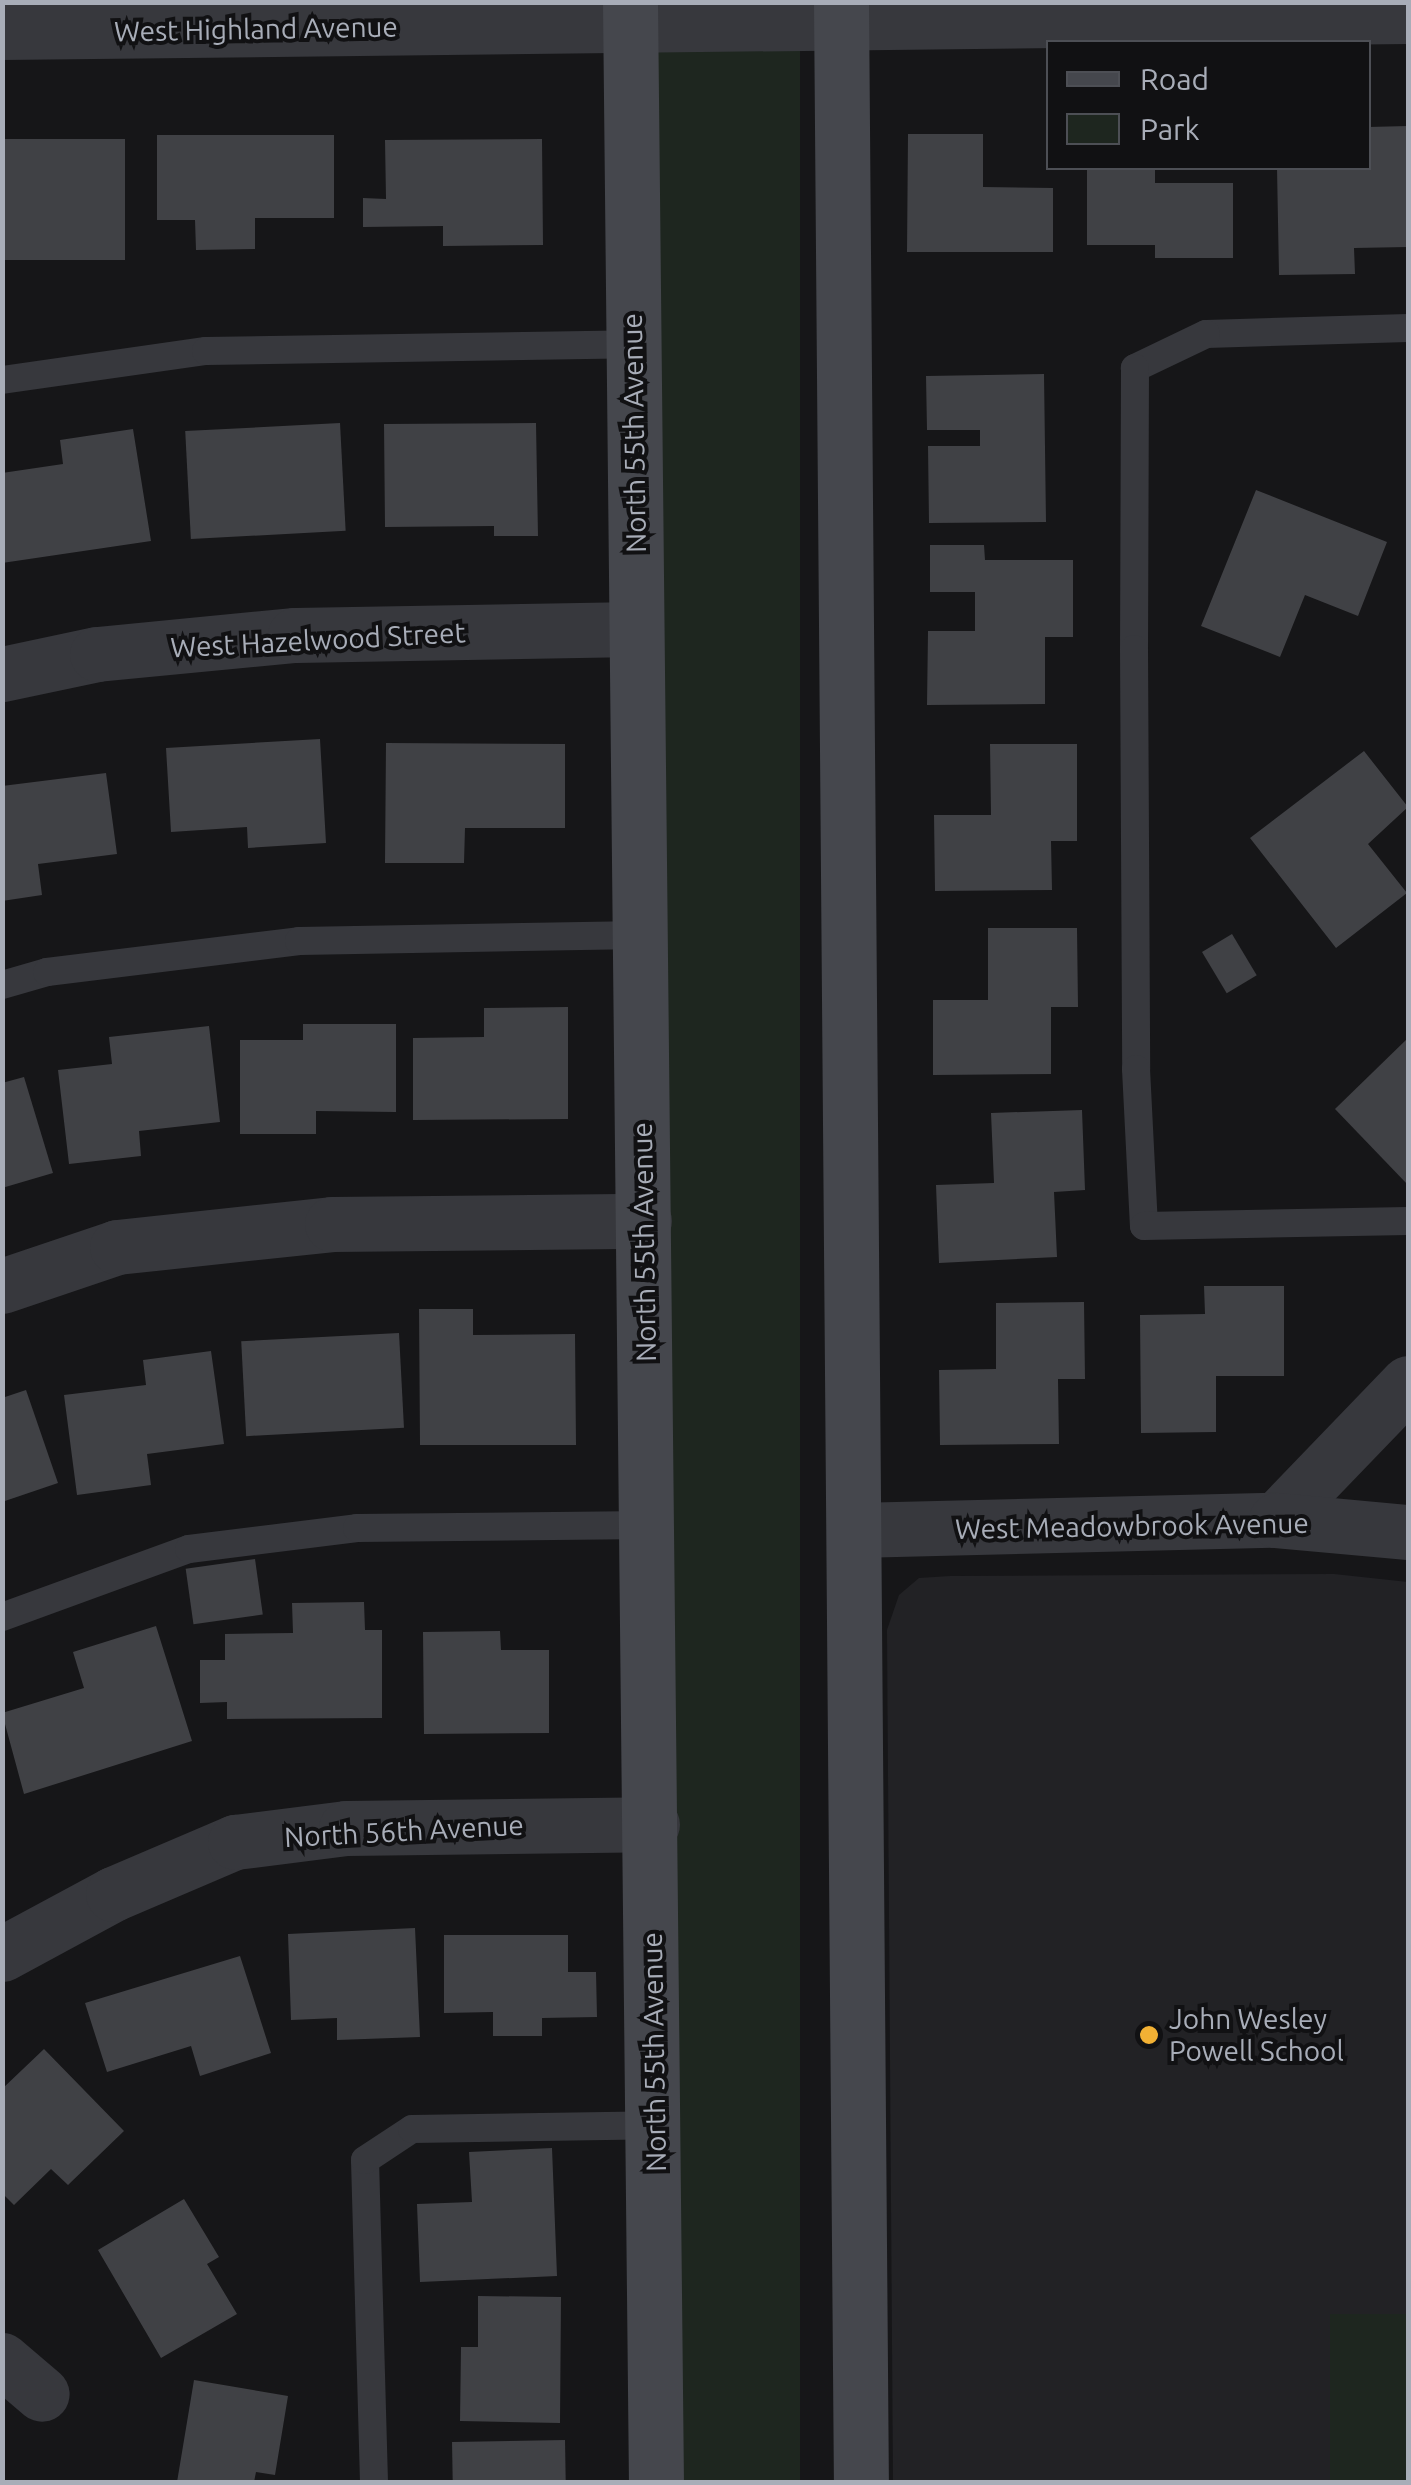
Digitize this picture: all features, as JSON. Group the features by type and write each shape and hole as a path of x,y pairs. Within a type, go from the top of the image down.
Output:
{"street":[{"path":"841,13 861,2482"},
{"name":"West Highland Avenue","path":"2,32 630,14 1408,16"},
{"name":"North 55th Avenue","path":"630,14 656,2482"},
{"name":"West Hazelwood Street","path":"2,674 96,654 295,635 636,629"},
{"path":"2,1286 118,1247 332,1224 644,1221"},
{"path":"1276,1520 1408,1382"},
{"name":"West Meadowbrook Avenue","path":"854,1530 1276,1520 1408,1532"},
{"name":"North 56th Avenue","path":"2,1954 113,1894 236,1842 346,1828 652,1824"}],"lane":[{"path":"1408,328 1206,334 1135,368 1134,687 1136,1070 1144,1226 1408,1220"},
{"path":"2,380 206,351 634,344"},
{"path":"2,985 46,972 298,940 641,934"},
{"path":"2,1617 189,1550 357,1528 648,1526"},
{"path":"374,2482 365,2160 412,2129 655,2125"}],"shaded area":[{"name":"John Wesley Powell School","path":"1334,1574 1408,1582 1408,2482 893,2482 887,1630 899,1595 919,1578 950,1576"}],"green space":[{"path":"653,3 800,3 800,2482 653,2482"},
{"path":"1330,2314 1408,2314 1408,2482 1330,2482"}],"building":[{"path":"1408,126 1408,247 1354,248 1355,274 1279,275 1277,170 1371,170 1371,127"},
{"path":"908,134 983,134 983,187 1053,188 1053,252 907,252"},
{"path":"157,135 334,135 334,218 255,218 255,249 196,250 195,220 157,220"},
{"path":"2,139 125,139 125,260 2,260"},
{"path":"542,139 543,245 443,246 443,226 363,227 363,198 386,199 385,140"},
{"path":"1087,170 1155,170 1155,183 1233,183 1233,258 1155,258 1155,245 1087,245"},
{"path":"1044,374 1046,522 929,523 928,446 980,446 980,430 927,430 926,376"},
{"path":"340,423 346,531 191,539 185,431"},
{"path":"536,423 538,536 494,536 494,526 385,527 384,424"},
{"path":"133,429 151,541 2,563 2,473 63,464 60,440"},
{"path":"1256,490 1387,542 1358,616 1305,595 1280,657 1201,626"},
{"path":"930,545 984,545 985,560 1073,560 1073,637 1045,637 1045,704 927,705 928,631 975,631 975,592 930,592"},
{"path":"320,739 326,843 248,848 247,827 171,832 166,748"},
{"path":"386,743 565,744 565,828 465,828 464,863 385,863"},
{"path":"990,744 1077,744 1077,841 1051,841 1052,890 935,891 934,815 991,815"},
{"path":"1364,751 1408,807 1368,844 1407,893 1336,948 1250,838"},
{"path":"106,773 117,854 38,864 42,895 2,901 2,786"},
{"path":"988,928 1077,928 1078,1007 1051,1007 1051,1074 933,1075 933,1000 988,1000"},
{"path":"1232,934 1257,975 1227,993 1202,952"},
{"path":"568,1007 568,1119 413,1120 413,1038 484,1037 484,1008"},
{"path":"303,1024 396,1024 396,1112 316,1111 316,1134 240,1134 240,1040 303,1040"},
{"path":"209,1026 220,1122 139,1131 141,1156 69,1164 58,1070 112,1064 109,1037"},
{"path":"1408,1038 1408,1185 1335,1109"},
{"path":"24,1077 53,1173 2,1188 2,1083"},
{"path":"1082,1110 1085,1190 1054,1192 1057,1257 939,1263 936,1185 994,1183 991,1113"},
{"path":"1204,1286 1284,1286 1284,1376 1216,1376 1216,1432 1141,1433 1140,1315 1205,1314"},
{"path":"1084,1302 1085,1379 1058,1379 1059,1444 940,1445 939,1370 996,1369 996,1303"},
{"path":"419,1309 473,1309 473,1335 575,1334 576,1445 420,1445"},
{"path":"399,1333 404,1428 246,1436 241,1341"},
{"path":"211,1351 224,1444 147,1454 151,1485 77,1495 64,1395 146,1385 143,1360"},
{"path":"26,1390 58,1483 2,1502 2,1398"},
{"path":"255,1559 263,1614 193,1624 186,1569"},
{"path":"364,1602 365,1630 382,1630 382,1718 227,1719 227,1702 200,1703 200,1660 225,1660 225,1634 293,1633 292,1603"},
{"path":"156,1626 192,1741 24,1794 2,1713 84,1688 73,1652"},
{"path":"500,1631 501,1650 549,1650 549,1733 424,1734 423,1632"},
{"path":"415,1928 420,2037 337,2040 337,2018 291,2020 288,1934"},
{"path":"444,1935 568,1935 568,1972 596,1972 597,2017 542,2018 542,2036 493,2036 493,2012 444,2013"},
{"path":"240,1956 271,2053 200,2076 191,2046 107,2072 85,2003"},
{"path":"44,2049 124,2131 68,2185 51,2169 14,2205 2,2193 2,2089"},
{"path":"552,2148 557,2276 420,2282 417,2204 472,2202 469,2152"},
{"path":"184,2199 219,2257 207,2264 237,2314 161,2358 98,2250"},
{"path":"478,2296 561,2297 560,2423 460,2421 461,2347 478,2347"},
{"path":"194,2380 288,2396 275,2475 256,2472 254,2482 177,2482"},
{"path":"565,2440 566,2482 453,2482 452,2442"}],"place":[{"name":"John Wesley Powell School","path":"1149,2035"}]}
